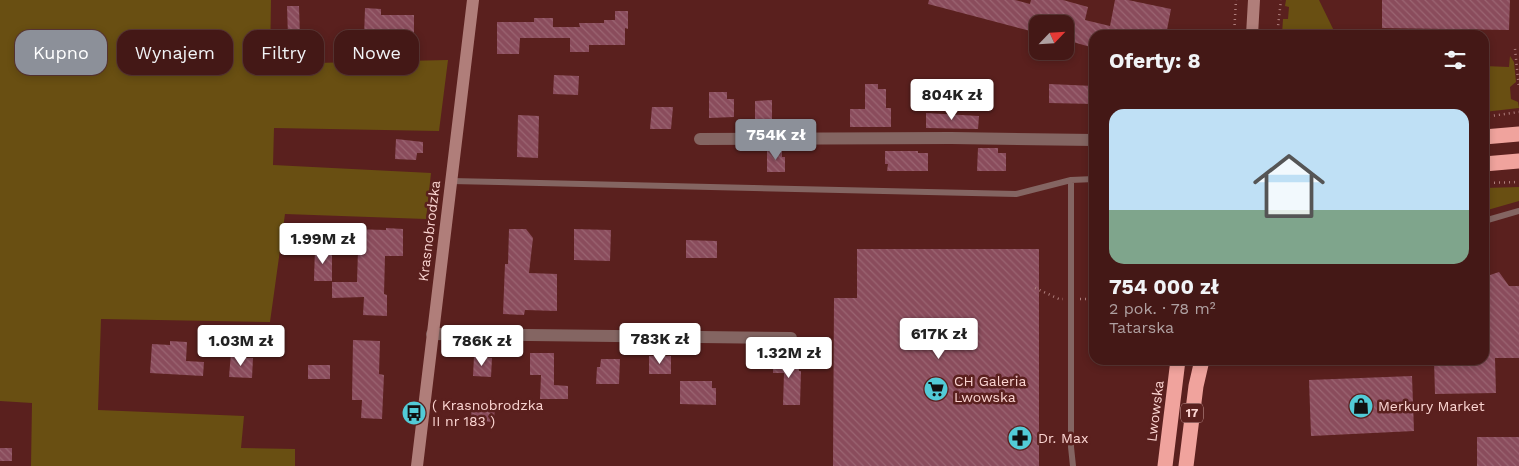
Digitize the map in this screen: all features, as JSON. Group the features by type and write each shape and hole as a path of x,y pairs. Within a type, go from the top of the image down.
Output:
{"highway":[{"path":"1489,137 1519,134"},
{"path":"1489,164 1519,161"},
{"name":"Lwowska","path":"1164,466 1177,365"},
{"name":"17","path":"1186,466 1196,386 1201,365"}],"street":[{"name":"Krasnobrodzka","path":"416,466 473,0"},
{"path":"1252,30 1254,0"},
{"path":"700,138 1089,140"},
{"path":"432,334 791,338"}],"lane":[{"path":"450,181 1016,194 1072,180 1089,179"},
{"path":"1072,180 1071,422 1073,466"},
{"path":"1489,220 1519,211"}],"path":[{"path":"1234,30 1236,0"},
{"path":"1278,30 1281,0"},
{"path":"1515,49 1519,88"},
{"path":"1489,116 1519,112"},
{"path":"1489,183 1519,182"},
{"path":"1035,288 1059,299 1064,299"},
{"path":"1079,299 1089,299"}],"shaded area":[{"path":"0,0 271,0 271,30 243,30 243,75 324,75 324,63 334,63 334,75 419,75 419,61 448,60 439,131 274,128 273,165 431,173 426,219 285,214 270,322 101,319 98,410 244,416 241,448 295,449 295,466 31,466 32,403 0,401"},
{"path":"1286,0 1319,0 1334,30 1282,30 1283,19 1288,19 1289,7 1285,6"},
{"path":"1510,56 1514,62 1516,82 1510,87 1511,99 1518,102 1519,108 1489,111 1489,66 1509,67"},
{"path":"1519,187 1519,201 1489,210 1489,188"}],"building":[{"path":"929,0 1015,0 1030,4 1031,0 1063,0 1088,7 1085,20 1110,26 1115,0 1128,0 1171,9 1167,30 1089,30 1089,47 1074,42 1074,15 1029,15 1029,31 928,4"},
{"path":"1382,0 1510,0 1509,30 1382,28"},
{"path":"287,6 299,6 300,30 288,30"},
{"path":"365,8 381,9 381,15 414,15 414,30 364,30"},
{"path":"615,11 628,11 628,29 625,28 625,45 589,45 589,52 570,52 570,38 520,38 519,54 497,54 497,22 534,22 534,18 553,18 553,27 580,27 579,23 604,23 604,20 615,20"},
{"path":"554,75 579,76 578,95 553,94"},
{"path":"865,84 878,84 878,89 886,89 886,108 891,108 891,127 850,127 850,109 865,109"},
{"path":"1049,84 1089,86 1089,104 1049,103"},
{"path":"709,92 727,92 727,99 734,99 734,117 709,118"},
{"path":"772,100 772,120 755,121 755,101"},
{"path":"652,107 673,107 671,129 650,129"},
{"path":"926,113 979,116 978,129 926,128"},
{"path":"518,115 539,116 538,158 517,157"},
{"path":"396,139 423,142 423,153 417,153 416,160 395,159"},
{"path":"978,148 998,148 998,153 1006,153 1006,171 977,171"},
{"path":"782,149 782,157 785,157 785,172 767,172 767,150"},
{"path":"885,151 918,151 918,153 928,153 928,171 887,171 888,164 885,164"},
{"path":"386,228 403,229 403,256 385,256 384,294 387,295 387,316 363,315 364,297 332,298 332,282 357,282 358,250 350,250 350,229 386,230"},
{"path":"509,229 526,229 533,238 529,273 557,274 557,311 525,310 524,315 503,314 505,264 508,264"},
{"path":"574,229 611,230 610,261 574,260"},
{"path":"686,240 717,241 717,258 686,258"},
{"path":"315,248 332,248 332,281 314,281"},
{"name":"CH Galeria Lwowska","path":"857,249 1039,249 1039,466 833,466 834,298 857,298"},
{"path":"1499,272 1509,286 1519,286 1519,358 1495,358 1496,393 1435,394 1434,365 1489,365 1489,275"},
{"path":"353,340 380,341 379,374 384,375 382,419 361,418 362,400 352,400"},
{"path":"170,341 187,342 186,361 204,362 203,376 150,373 152,344 170,345"},
{"path":"231,353 242,354 241,358 253,358 252,378 229,377"},
{"path":"530,353 554,353 554,385 568,386 568,399 540,399 541,375 530,375"},
{"path":"474,356 492,358 491,377 473,376"},
{"path":"649,356 671,356 671,374 649,374"},
{"path":"773,357 799,357 799,371 801,371 800,405 783,405 784,373 773,373"},
{"path":"601,359 620,359 619,384 596,384 597,367 600,367"},
{"path":"308,365 330,365 330,379 308,379"},
{"name":"Merkury Market","path":"1412,376 1414,431 1311,436 1309,380"},
{"path":"680,381 712,381 712,388 716,388 716,405 680,404"},
{"path":"472,402 495,404 494,422 471,420"},
{"path":"1477,437 1519,437 1519,466 1477,466"},
{"path":"0,448 12,448 12,461 0,461"}],"place":[{"name":"CH Galeria Lwowska","path":"936,389"},
{"name":"Merkury Market","path":"1361,406"},
{"name":"( Krasnobrodzka II nr 183 )","path":"414,413"},
{"name":"Dr. Max","path":"1020,438"}]}
